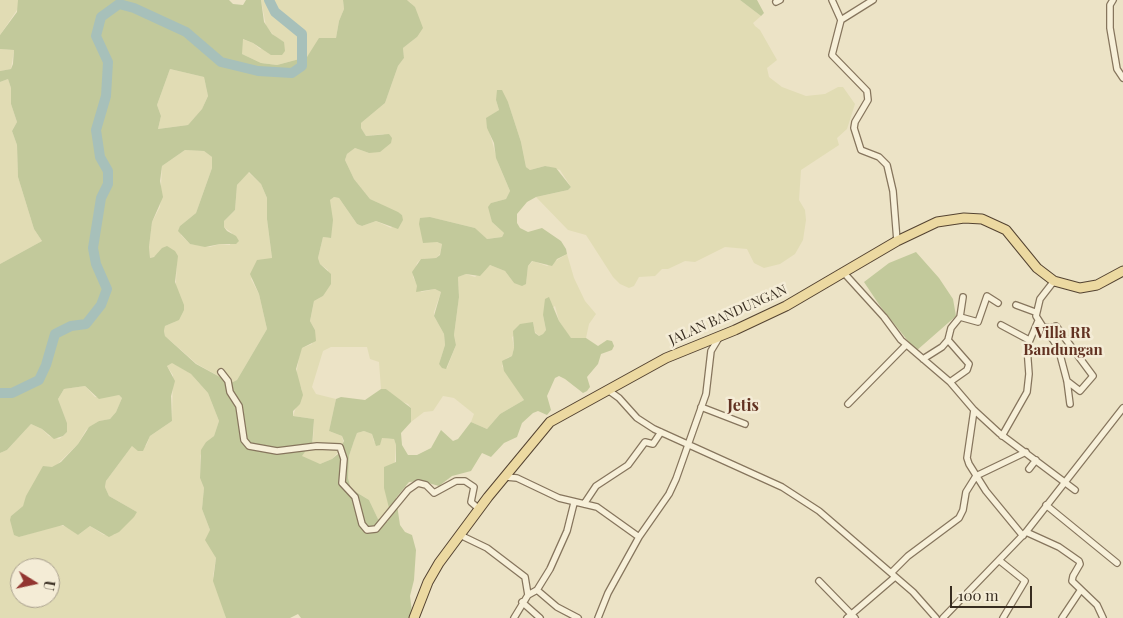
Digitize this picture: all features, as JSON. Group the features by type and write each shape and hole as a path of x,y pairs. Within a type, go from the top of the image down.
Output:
{"main road":[{"name":"JALAN BANDUNGAN","path":"414,618 428,582 460,535 550,422 666,358 786,306 897,242 937,222 964,218 982,219 1006,230 1037,268 1054,281 1080,288 1097,285 1123,271"}],"street":[{"path":"832,0 841,20 832,55 867,91 868,100 857,118 854,128 861,150 879,158 887,165 892,191 897,242"},
{"path":"841,20 873,0"},
{"path":"1113,0 1110,5 1110,28 1117,69 1123,78"},
{"path":"844,273 906,345 950,382 974,410 1002,436 1026,452 1074,490"},
{"path":"1054,281 1043,294 1035,312 1038,321 1043,327 1050,328 1056,326 1093,376 1080,392 1067,381"},
{"path":"960,317 978,322 987,296 998,303"},
{"path":"923,359 942,347 948,340 951,328 960,317 963,297"},
{"path":"1016,306 1035,312"},
{"path":"1002,436 1027,392 1029,340 1038,321"},
{"path":"1001,324 1029,340"},
{"path":"1050,328 1050,336 1058,347 1067,381 1070,404"},
{"path":"598,618 612,585 639,537 669,494 690,445 708,385 708,360 720,336"},
{"path":"948,340 969,364 966,370 950,382"},
{"path":"848,404 906,345"},
{"path":"221,372 228,381 230,392 239,406 244,440 249,446 277,451 317,446 340,447 344,459 342,483 357,500 362,524 367,530 376,529 408,490 418,483 426,485 434,493 456,480 465,481 474,487 471,502 479,509"},
{"path":"608,390 619,398 637,418 660,432 782,487 819,511 913,592 936,618"},
{"path":"701,407 745,424"},
{"path":"943,618 1025,534 1123,408"},
{"path":"974,410 967,458 976,476 1025,534 1059,547 1079,560 1080,564 1072,579 1080,591 1097,605 1103,618"},
{"path":"584,504 596,486 628,466 645,442 653,444 660,432"},
{"path":"819,581 852,617 893,575 908,556 959,518 963,510 966,492 976,476 1026,452"},
{"path":"1029,469 1036,460"},
{"path":"506,478 516,478 574,503 597,507 639,537"},
{"path":"514,618 522,602 528,595 537,590 550,569 567,531 574,503"},
{"path":"1046,505 1117,563"},
{"path":"460,535 487,548 525,577 528,595"},
{"path":"1000,560 1025,581 1002,618"},
{"path":"537,590 557,607 578,618"},
{"path":"1062,618 1080,591"},
{"path":"522,602 540,618"}],"shaded area":[{"path":"0,0 18,0 19,7 0,35"},
{"path":"261,0 343,0 344,9 339,21 336,38 324,38 307,57 277,65 261,63 242,54 242,39 253,43 260,49 284,42 276,38 266,26"},
{"path":"407,0 740,0 761,16 753,23 760,30 777,60 767,68 769,77 782,87 806,96 825,94 838,87 843,87 855,104 847,129 837,138 839,145 801,170 799,200 805,210 806,220 803,240 795,254 780,264 764,268 754,263 747,249 725,247 695,262 685,261 668,269 662,269 655,276 639,277 634,286 629,288 620,284 613,277 586,235 568,230 536,197 568,190 571,187 560,170 545,166 530,170 526,167 521,142 508,102 496,100 499,110 486,119 498,163 510,191 506,199 491,203 492,222 504,233 502,237 486,239 475,228 430,217 437,242 442,244 440,254 436,258 421,259 417,263 413,277 421,292 435,289 441,292 434,312 434,316 444,334 445,345 439,364 447,368 456,345 454,335 459,297 458,277 466,274 475,277 490,265 505,271 514,283 526,284 528,266 533,261 547,266 567,254 574,278 585,301 596,314 589,324 586,338 571,338 568,335 559,321 555,306 543,315 546,330 543,334 539,336 535,332 533,322 512,337 514,348 512,356 507,358 502,366 524,400 500,414 487,429 471,422 474,414 454,398 443,396 433,411 424,412 411,422 411,408 408,404 398,400 386,389 381,389 379,362 370,359 367,347 331,347 323,351 312,387 316,394 336,399 329,431 342,436 344,445 332,459 320,464 313,463 301,456 313,441 314,419 293,416 302,390 296,375 300,352 302,348 312,344 315,330 310,321 314,301 323,296 328,270 320,264 318,258 323,237 331,238 330,200 334,197 339,198 357,224 362,226 376,221 391,228 402,215 370,199 354,179 345,160 347,154 355,148 369,153 384,134 366,136 361,128 361,123 385,103 398,66 404,58 403,48 417,37 411,3"},
{"path":"0,49 14,50 11,69 0,71"},
{"path":"170,69 204,77 208,96 202,109 188,125 158,129 161,116 157,105"},
{"path":"8,79 11,88 11,104 17,122 12,131 17,145 18,177 34,229 42,241 0,264 0,82"},
{"path":"185,150 204,151 212,157 212,168 196,213 180,226 181,235 190,244 210,247 220,244 230,245 232,233 224,227 224,221 235,210 237,185 248,172 261,184 267,198 267,219 272,259 262,260 251,279 259,294 267,329 237,380 231,383 197,364 165,336 164,331 165,326 174,322 177,261 156,256 150,258 149,247 152,222 160,207 162,166"},
{"path":"172,362 191,374 208,393 219,421 214,436 206,442 200,456 200,478 204,488 202,509 210,530 212,548 216,558 213,576 226,618 0,618 0,453 7,450 31,424 42,429 49,436 59,439 67,432 67,423 58,399 64,389 85,386 95,397 119,395 122,398 116,412 110,419 99,421 86,430 78,444 29,492 23,506 11,516 19,537 59,525 68,527 78,535 90,526 104,535 114,535 137,512 109,496 105,487 106,481 132,446 146,446 150,436 172,421 173,375 167,366"},
{"path":"364,431 372,434 374,442 382,438 394,439 396,445 391,516 386,522 378,519 369,500 351,489 348,478 349,456 354,441 357,433"}],"green space":[{"path":"18,0 229,0 233,4 243,5 246,0 261,0 264,22 272,34 284,42 285,51 282,55 271,55 243,39 242,54 261,63 277,65 307,57 319,38 336,38 339,21 344,9 343,0 407,0 415,7 423,28 417,37 403,48 404,58 398,66 385,103 361,123 361,128 366,136 389,134 392,138 391,143 380,152 369,153 355,148 347,154 345,160 354,179 370,199 398,212 402,215 403,220 398,229 376,221 362,226 357,224 339,198 334,197 330,200 333,220 331,238 323,237 318,258 320,264 331,274 331,284 323,296 314,301 310,321 315,330 316,341 302,348 296,369 303,395 300,404 293,411 293,416 314,419 312,447 307,449 302,456 320,464 338,454 344,441 342,436 329,431 336,399 341,397 365,400 381,389 386,389 411,408 411,422 401,433 402,445 408,455 417,455 431,448 441,430 453,441 458,439 471,422 487,429 500,414 524,400 504,371 502,361 512,356 514,348 513,331 520,324 533,322 535,333 539,336 546,330 543,315 545,299 549,297 559,321 571,338 586,338 598,346 607,340 612,341 614,346 612,350 601,354 598,364 587,377 590,387 587,391 583,393 559,376 555,378 547,396 551,410 547,415 538,411 533,413 522,423 517,437 504,443 491,457 482,453 471,471 452,476 439,486 421,481 409,482 396,498 400,525 405,532 412,535 416,550 414,580 410,596 412,612 410,618 301,618 298,614 290,618 226,618 213,581 216,558 205,540 210,530 202,509 204,488 200,478 201,450 206,442 214,436 219,421 208,393 191,374 172,363 167,366 175,381 171,396 172,421 150,436 143,451 138,451 132,446 106,481 105,487 109,496 137,512 134,517 119,532 109,537 90,526 78,535 63,525 19,537 14,535 10,520 11,516 23,506 26,496 43,466 52,467 61,462 78,444 89,427 99,421 110,419 116,412 122,398 119,395 99,399 85,386 64,389 58,399 67,423 67,432 63,436 54,439 42,429 31,424 7,450 0,453 0,264 42,241 34,229 18,177 17,145 12,131 17,122 11,104 11,88 8,79 0,82 0,71 11,69 14,50 0,49 0,35 17,12","holes":["170,69 204,77 208,96 202,109 188,125 158,129 161,116 157,105","185,150 204,151 212,157 212,168 196,213 180,226 178,231 190,244 205,247 220,244 236,244 239,241 236,236 227,231 224,227 224,221 235,210 237,185 249,172 261,184 267,198 267,219 272,258 257,260 250,274 259,294 267,329 237,380 231,383 196,364 165,336 165,326 179,320 184,310 184,305 175,282 178,256 175,251 167,246 150,258 149,247 152,222 163,197 160,181 162,166","364,431 372,434 376,446 380,445 382,438 394,439 396,462 384,467 384,488 391,516 387,522 378,519 369,500 351,489 348,478 349,456 357,433"]},
{"path":"740,0 757,0 764,13 761,16"},
{"path":"497,90 502,90 508,102 521,142 526,167 530,170 545,166 556,168 571,187 568,190 536,197 527,202 517,214 517,223 520,228 528,232 542,228 561,241 567,254 557,259 552,266 532,261 528,266 526,284 522,286 514,283 505,271 490,265 480,276 466,274 458,277 459,297 454,335 456,345 446,369 442,368 439,364 445,345 444,334 434,316 441,292 435,289 416,292 417,286 412,272 421,259 436,258 440,255 442,244 437,242 423,243 419,224 420,218 430,217 475,228 487,239 502,237 504,233 492,222 488,207 491,203 506,199 510,191 496,158 494,143 487,128 486,118 499,110 496,100"},
{"path":"916,252 939,278 953,299 956,316 916,351 880,306 864,282 889,263"}],"waterway":[{"path":"0,393 12,393 39,380 46,365 55,334 71,326 86,324 101,305 107,289 96,264 93,248 101,198 108,184 108,171 100,157 96,130 106,96 108,62 96,36 101,17 119,4 134,8 186,32 221,62 258,71 292,73 302,66 302,34 275,12 269,0"}],"district":[{"name":"Villa RR Bandungan","path":"1063,342"},
{"name":"Jetis","path":"743,406"}]}
